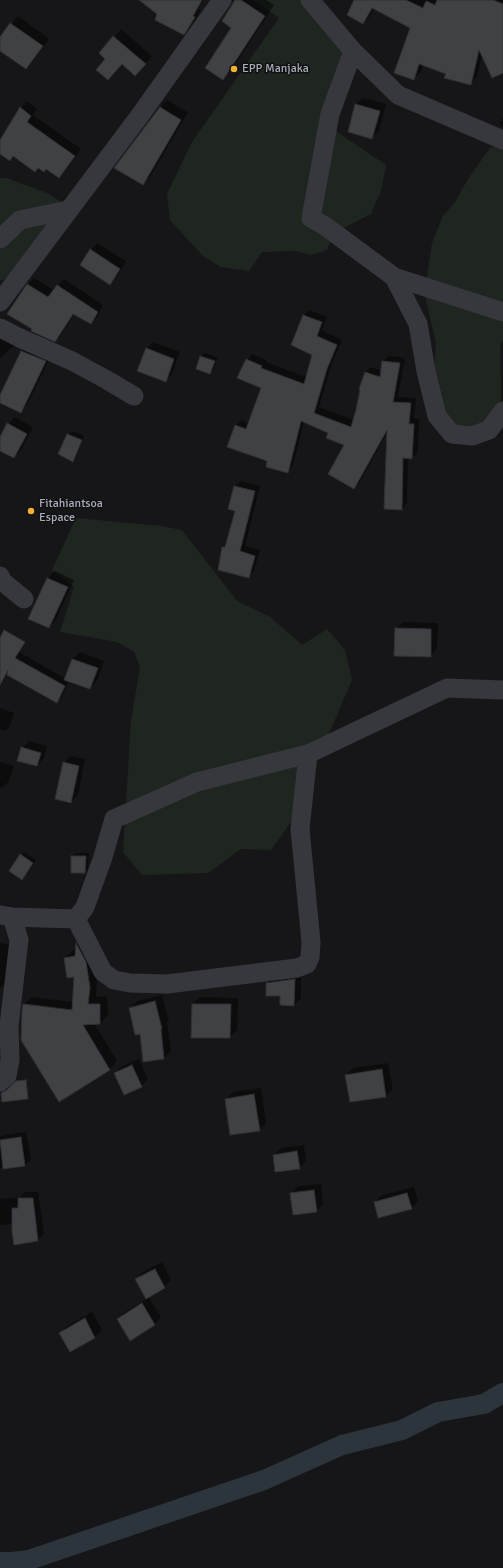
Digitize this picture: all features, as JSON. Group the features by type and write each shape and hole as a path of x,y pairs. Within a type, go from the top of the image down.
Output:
{"street":[{"path":"0,302 141,114 222,0"},
{"path":"310,0 353,51 398,95 503,140"},
{"path":"353,51 330,114 311,218 325,226 394,277 503,312"},
{"path":"0,240 20,220 68,210"},
{"path":"394,277 418,324 426,371 437,416 452,434 472,436 489,430 503,411"},
{"path":"0,328 72,361 134,396"},
{"path":"0,576 3,582 24,599"},
{"path":"76,919 85,907 102,860 114,819 197,782 308,754 448,688 503,690"},
{"path":"76,919 103,972 114,980 130,983 167,984 297,968 306,964 310,957 311,942 300,829 308,754"},
{"path":"6,916 76,919"},
{"path":"0,1082 7,1076 10,1060 9,1026 19,940 6,916"}],"shaded area":[{"path":"253,0 310,0 353,51 328,126 386,165 381,191 371,214 334,233 327,250 311,255 295,251 262,252 249,271 221,267 203,256 170,220 167,194 192,142 279,18"},
{"path":"503,142 503,340 500,346 501,397 496,420 472,432 450,424 433,386 436,343 423,287 427,276 432,243 443,216 455,202 468,179 490,148"},
{"path":"0,178 6,178 47,193 60,201 68,210 17,278 0,280"},
{"path":"76,518 161,526 182,530 237,601 270,617 302,645 327,629 345,650 352,680 291,822 271,850 241,849 208,873 142,875 123,852 131,721 140,666 134,652 117,642 60,632 74,587 52,570"}],"building":[{"path":"139,0 202,0 193,16 195,17 184,35 155,20 157,14"},
{"path":"235,0 241,0 265,16 223,80 205,68 231,28 222,21"},
{"path":"354,0 406,0 423,8 426,1 435,5 437,0 493,0 503,4 503,73 492,78 479,50 471,85 444,78 446,74 419,64 414,80 394,73 410,28 372,8 363,24 347,15"},
{"path":"10,23 43,46 26,69 0,51 0,37"},
{"path":"113,36 146,64 135,76 122,64 108,80 96,70 105,59 99,53"},
{"path":"355,104 380,111 372,139 348,132"},
{"path":"20,107 31,116 27,122 75,156 59,178 46,169 44,172 38,168 35,172 13,156 10,161 0,154 0,140"},
{"path":"160,107 181,120 143,185 114,168"},
{"path":"90,249 120,269 110,285 80,265"},
{"path":"27,284 48,297 57,285 98,312 91,324 73,314 55,342 31,331 32,329 7,314"},
{"path":"303,315 322,322 317,336 337,345 327,369 314,413 351,427 356,410 359,389 365,372 380,377 382,361 400,363 393,402 411,403 409,424 414,424 412,459 403,458 402,510 384,509 387,430 354,489 328,474 344,445 326,438 328,433 301,421 288,473 266,467 267,461 227,447 235,425 246,429 261,388 237,378 246,359 262,366 261,368 304,384 312,355 291,345"},
{"path":"146,348 174,359 166,382 137,371"},
{"path":"21,351 46,361 21,413 0,403 0,395"},
{"path":"200,356 215,361 210,374 196,369"},
{"path":"7,423 27,434 14,458 0,451 0,437"},
{"path":"67,434 82,440 73,462 58,454"},
{"path":"234,486 255,491 240,551 255,556 249,578 218,570 222,547 225,547 235,511 228,509"},
{"path":"47,578 68,587 49,628 28,619"},
{"path":"395,628 431,629 431,657 394,656"},
{"path":"4,630 25,642 15,658 65,686 57,703 7,675 8,670 0,685 0,638"},
{"path":"72,659 98,668 90,689 64,680"},
{"path":"21,747 41,753 37,766 17,761"},
{"path":"63,762 79,766 71,803 55,799"},
{"path":"20,854 33,863 22,880 9,871"},
{"path":"71,856 86,856 85,873 71,873"},
{"path":"76,943 86,962 90,988 88,1004 100,1004 100,1024 83,1025 110,1070 59,1102 21,1040 22,1010 23,1004 72,1010 74,977 67,978 64,958 75,956"},
{"path":"295,979 294,1006 280,1005 280,996 266,996 266,983"},
{"path":"155,1001 162,1029 164,1059 143,1062 140,1034 135,1035 129,1008"},
{"path":"192,1004 231,1004 230,1038 191,1038"},
{"path":"132,1065 142,1087 124,1095 114,1073"},
{"path":"382,1069 386,1097 350,1102 345,1075"},
{"path":"26,1080 28,1099 2,1102 1,1093 7,1090 16,1081"},
{"path":"254,1094 260,1131 230,1135 225,1099"},
{"path":"21,1137 25,1166 3,1169 0,1140"},
{"path":"297,1151 300,1169 275,1172 273,1155"},
{"path":"314,1190 317,1212 293,1215 290,1193"},
{"path":"407,1193 412,1209 378,1218 374,1202"},
{"path":"18,1198 33,1198 38,1241 14,1245 12,1231 12,1208 18,1208"},
{"path":"155,1269 165,1288 146,1299 135,1279"},
{"path":"142,1303 155,1325 130,1341 117,1319"},
{"path":"85,1318 95,1338 70,1352 59,1333"}],"waterway":[{"path":"0,1562 29,1560 264,1480 342,1445 402,1430 438,1412 484,1404 503,1393"}],"place":[{"name":"EPP Manjaka","path":"234,69"},
{"name":"Fitahiantsoa Espace","path":"31,511"}]}
